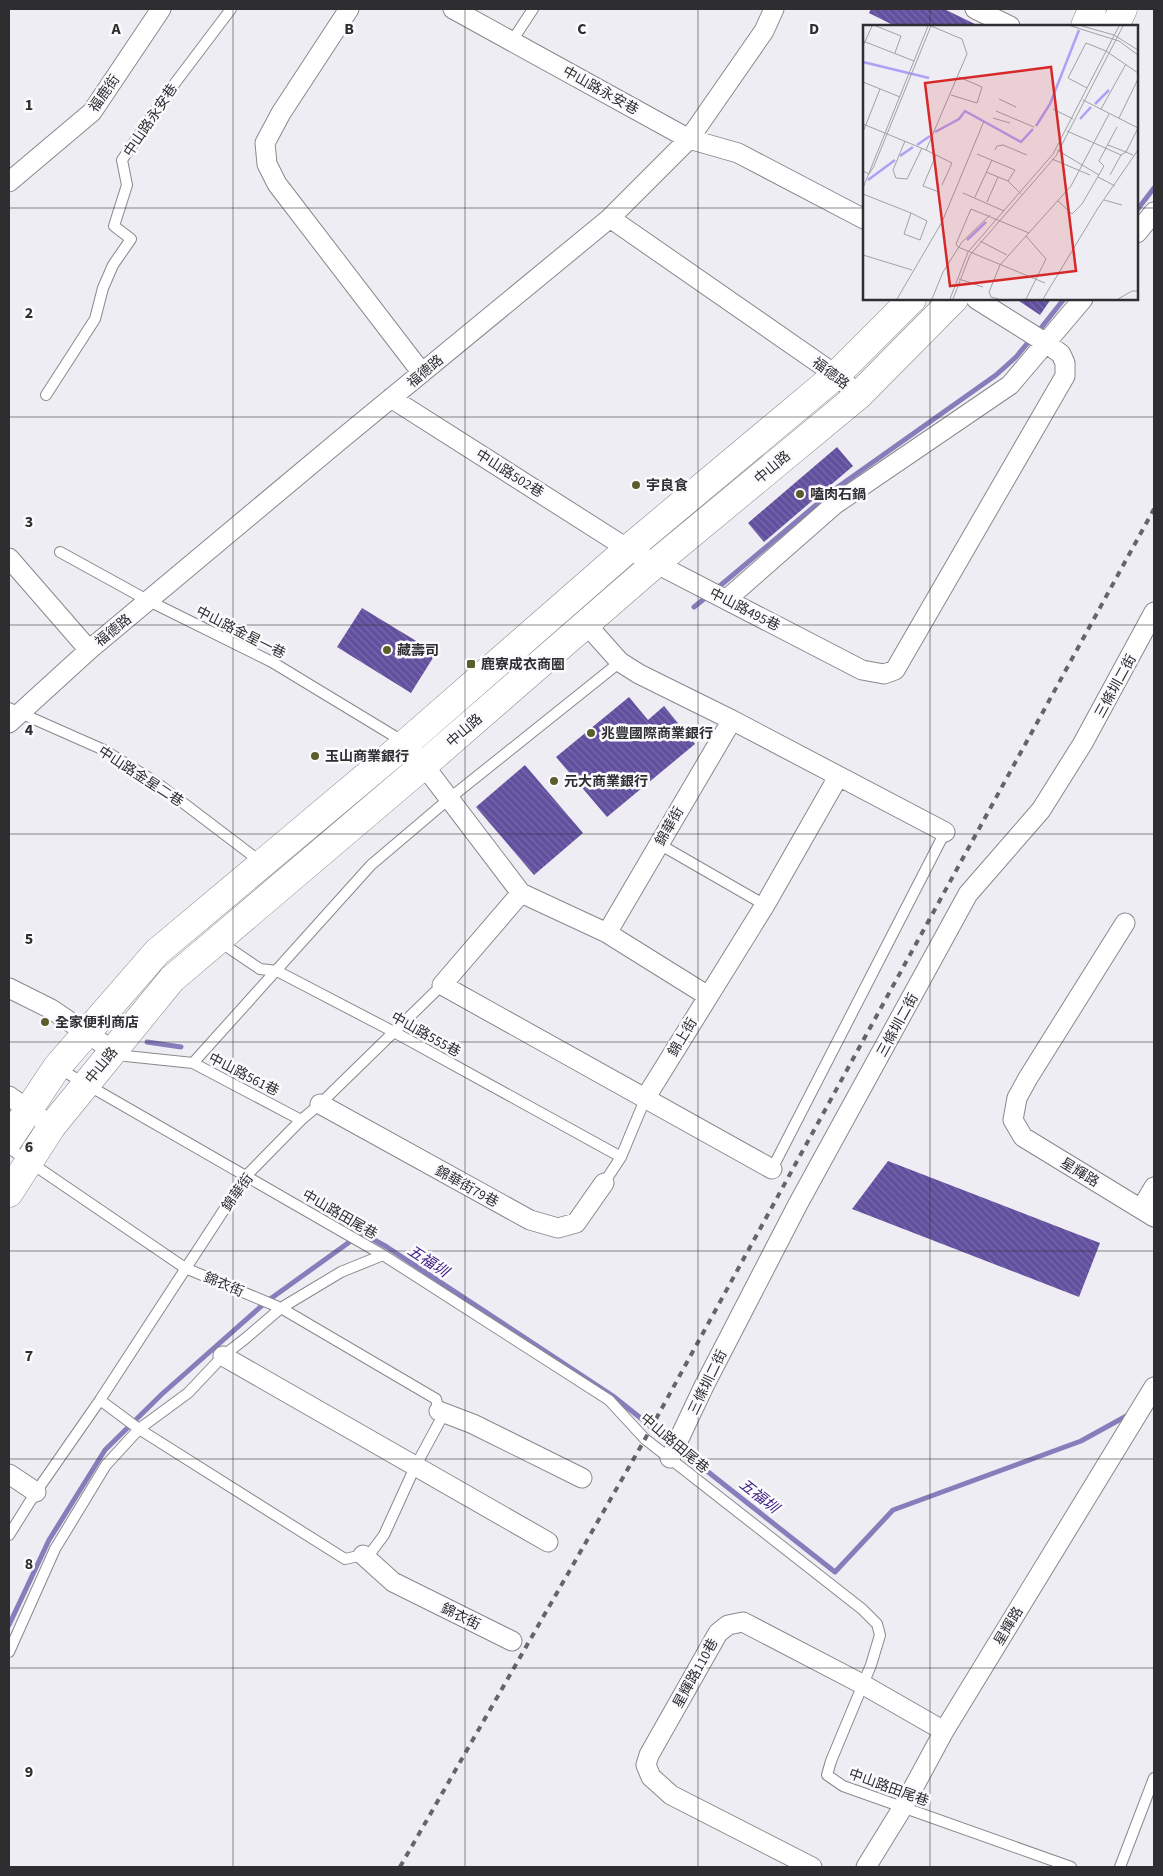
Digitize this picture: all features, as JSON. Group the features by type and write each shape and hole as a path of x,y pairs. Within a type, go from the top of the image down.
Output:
{"street":[{"name":"福鹿街","path":"9,182 92,112 161,9"},
{"path":"349,9 281,113 265,143 267,164 277,184 422,373"},
{"name":"中山路永安巷","path":"453,9 689,139 738,153 863,218"},
{"path":"610,218 689,139 764,31 774,9"},
{"path":"975,9 1008,25"},
{"path":"1085,25 1092,9"},
{"path":"1115,25 1123,9"},
{"path":"1138,232 1154,212"},
{"name":"福德路","path":"12,715 610,218 836,375 859,395"},
{"name":"中山路","path":"9,1139 18,1103 57,1067 157,952 406,743 628,549 836,375 911,300"},
{"name":"中山路","path":"9,1193 19,1156 52,1126 112,1050 172,979 425,764 656,563 859,395 953,300"},
{"path":"978,300 1046,343"},
{"path":"726,599 834,505 1010,385 1082,300"},
{"name":"中山路495巷","path":"628,549 862,670 884,674 895,670 1065,376 1065,363 1061,354 1046,343"},
{"name":"中山路502巷","path":"392,398 628,549"},
{"path":"9,558 89,650"},
{"name":"三條圳二街","path":"674,1450 704,1386 798,1204 968,894 1042,810 1083,743 1154,612"},
{"path":"586,624 620,662 639,674 732,720 945,832"},
{"name":"錦華街","path":"607,933 732,720"},
{"path":"406,743 425,764 521,893 607,933 708,996"},
{"name":"錦上街","path":"646,1097 765,905 838,777"},
{"name":"錦華街","path":"442,985 521,893"},
{"name":"星輝路","path":"1125,923 1028,1078 1017,1098 1013,1120 1023,1137 1148,1213"},
{"path":"442,985 646,1097 772,1169"},
{"path":"9,988 51,1008 112,1050"},
{"path":"18,1103 52,1126"},
{"name":"錦華街79巷","path":"320,1104 530,1220 539,1223 558,1228 576,1223 604,1182"},
{"path":"1148,1213 1154,1187"},
{"path":"223,1356 548,1542"},
{"name":"星輝路","path":"866,1867 944,1731 1154,1387"},
{"name":"錦衣街","path":"440,1411 473,1424 582,1478"},
{"path":"9,1474 36,1492"},
{"name":"錦衣街","path":"363,1555 376,1569 393,1582 512,1641"},
{"name":"星輝路110巷","path":"812,1867 671,1795 651,1777 646,1766 649,1755 718,1633 728,1625 743,1622 862,1684 944,1731"}],"lane":[{"name":"中山路永安巷","path":"46,394 95,319 103,288 113,265 131,239 114,226 127,185 122,160 166,95 232,9"},
{"path":"512,41 533,9"},
{"name":"中山路金星一巷","path":"60,552 149,601 272,662 406,743"},
{"path":"193,1063 371,865 450,798 620,662"},
{"name":"中山路金星二巷","path":"12,715 104,750 157,784 262,862"},
{"path":"772,1169 945,832"},
{"path":"659,844 765,905"},
{"name":"中山路555巷","path":"217,940 260,969 277,971 394,1032 621,1156"},
{"name":"錦華街","path":"9,1535 36,1492 100,1400 246,1176 301,1120 320,1104 442,985"},
{"name":"中山路561巷","path":"112,1050 126,1056 193,1063 301,1120"},
{"name":"中山路田尾巷","path":"57,1067 383,1255 609,1400 645,1439 674,1450 862,1609 877,1624 880,1635 871,1665 827,1775 843,1786 1071,1867"},
{"path":"604,1182 621,1156 646,1097"},
{"name":"錦衣街","path":"19,1156 185,1268 281,1308 436,1399 440,1411"},
{"path":"9,1652 56,1548 106,1465 139,1429 188,1393 223,1356 281,1308 340,1272 383,1255"},
{"path":"100,1400 139,1429 345,1558 363,1555 372,1551 384,1535 415,1466 440,1419 440,1411"},
{"path":"1120,1867 1154,1778"}],"building":[{"path":"871,9 944,9 977,25 893,25 869,13"},
{"path":"1018,300 1050,300 1040,315"},
{"name":"嗑肉石鍋","path":"837,447 853,466 764,542 748,523"},
{"name":"藏壽司","path":"362,608 436,653 411,693 337,647"},
{"path":"629,697 648,720 664,706 695,744 607,817 556,757"},
{"path":"525,765 583,833 534,875 476,807"},
{"path":"888,1161 1100,1243 1079,1297 852,1209"}],"waterway":[{"path":"1138,209 1154,188"},
{"path":"1037,333 1063,300"},
{"path":"715,590 835,489 996,375 1016,357 1031,339"},
{"path":"694,607 709,595"},
{"path":"147,1042 181,1047"},
{"path":"9,1625 49,1540 105,1450 162,1394 266,1302 362,1233 387,1247 613,1396 673,1444"},
{"name":"五福圳","path":"679,1449 835,1572 893,1510 1081,1441 1130,1414"}],"railway":[{"path":"400,1867 645,1439 1154,509"}],"place":[{"name":"宇良食","path":"636,485"},
{"name":"嗑肉石鍋","path":"800,494"},
{"name":"藏壽司","path":"387,650"},
{"name":"鹿寮成衣商圈","path":"471,664"},
{"name":"兆豐國際商業銀行","path":"591,733"},
{"name":"玉山商業銀行","path":"315,756"},
{"name":"元大商業銀行","path":"554,781"},
{"name":"全家便利商店","path":"45,1022"}]}
